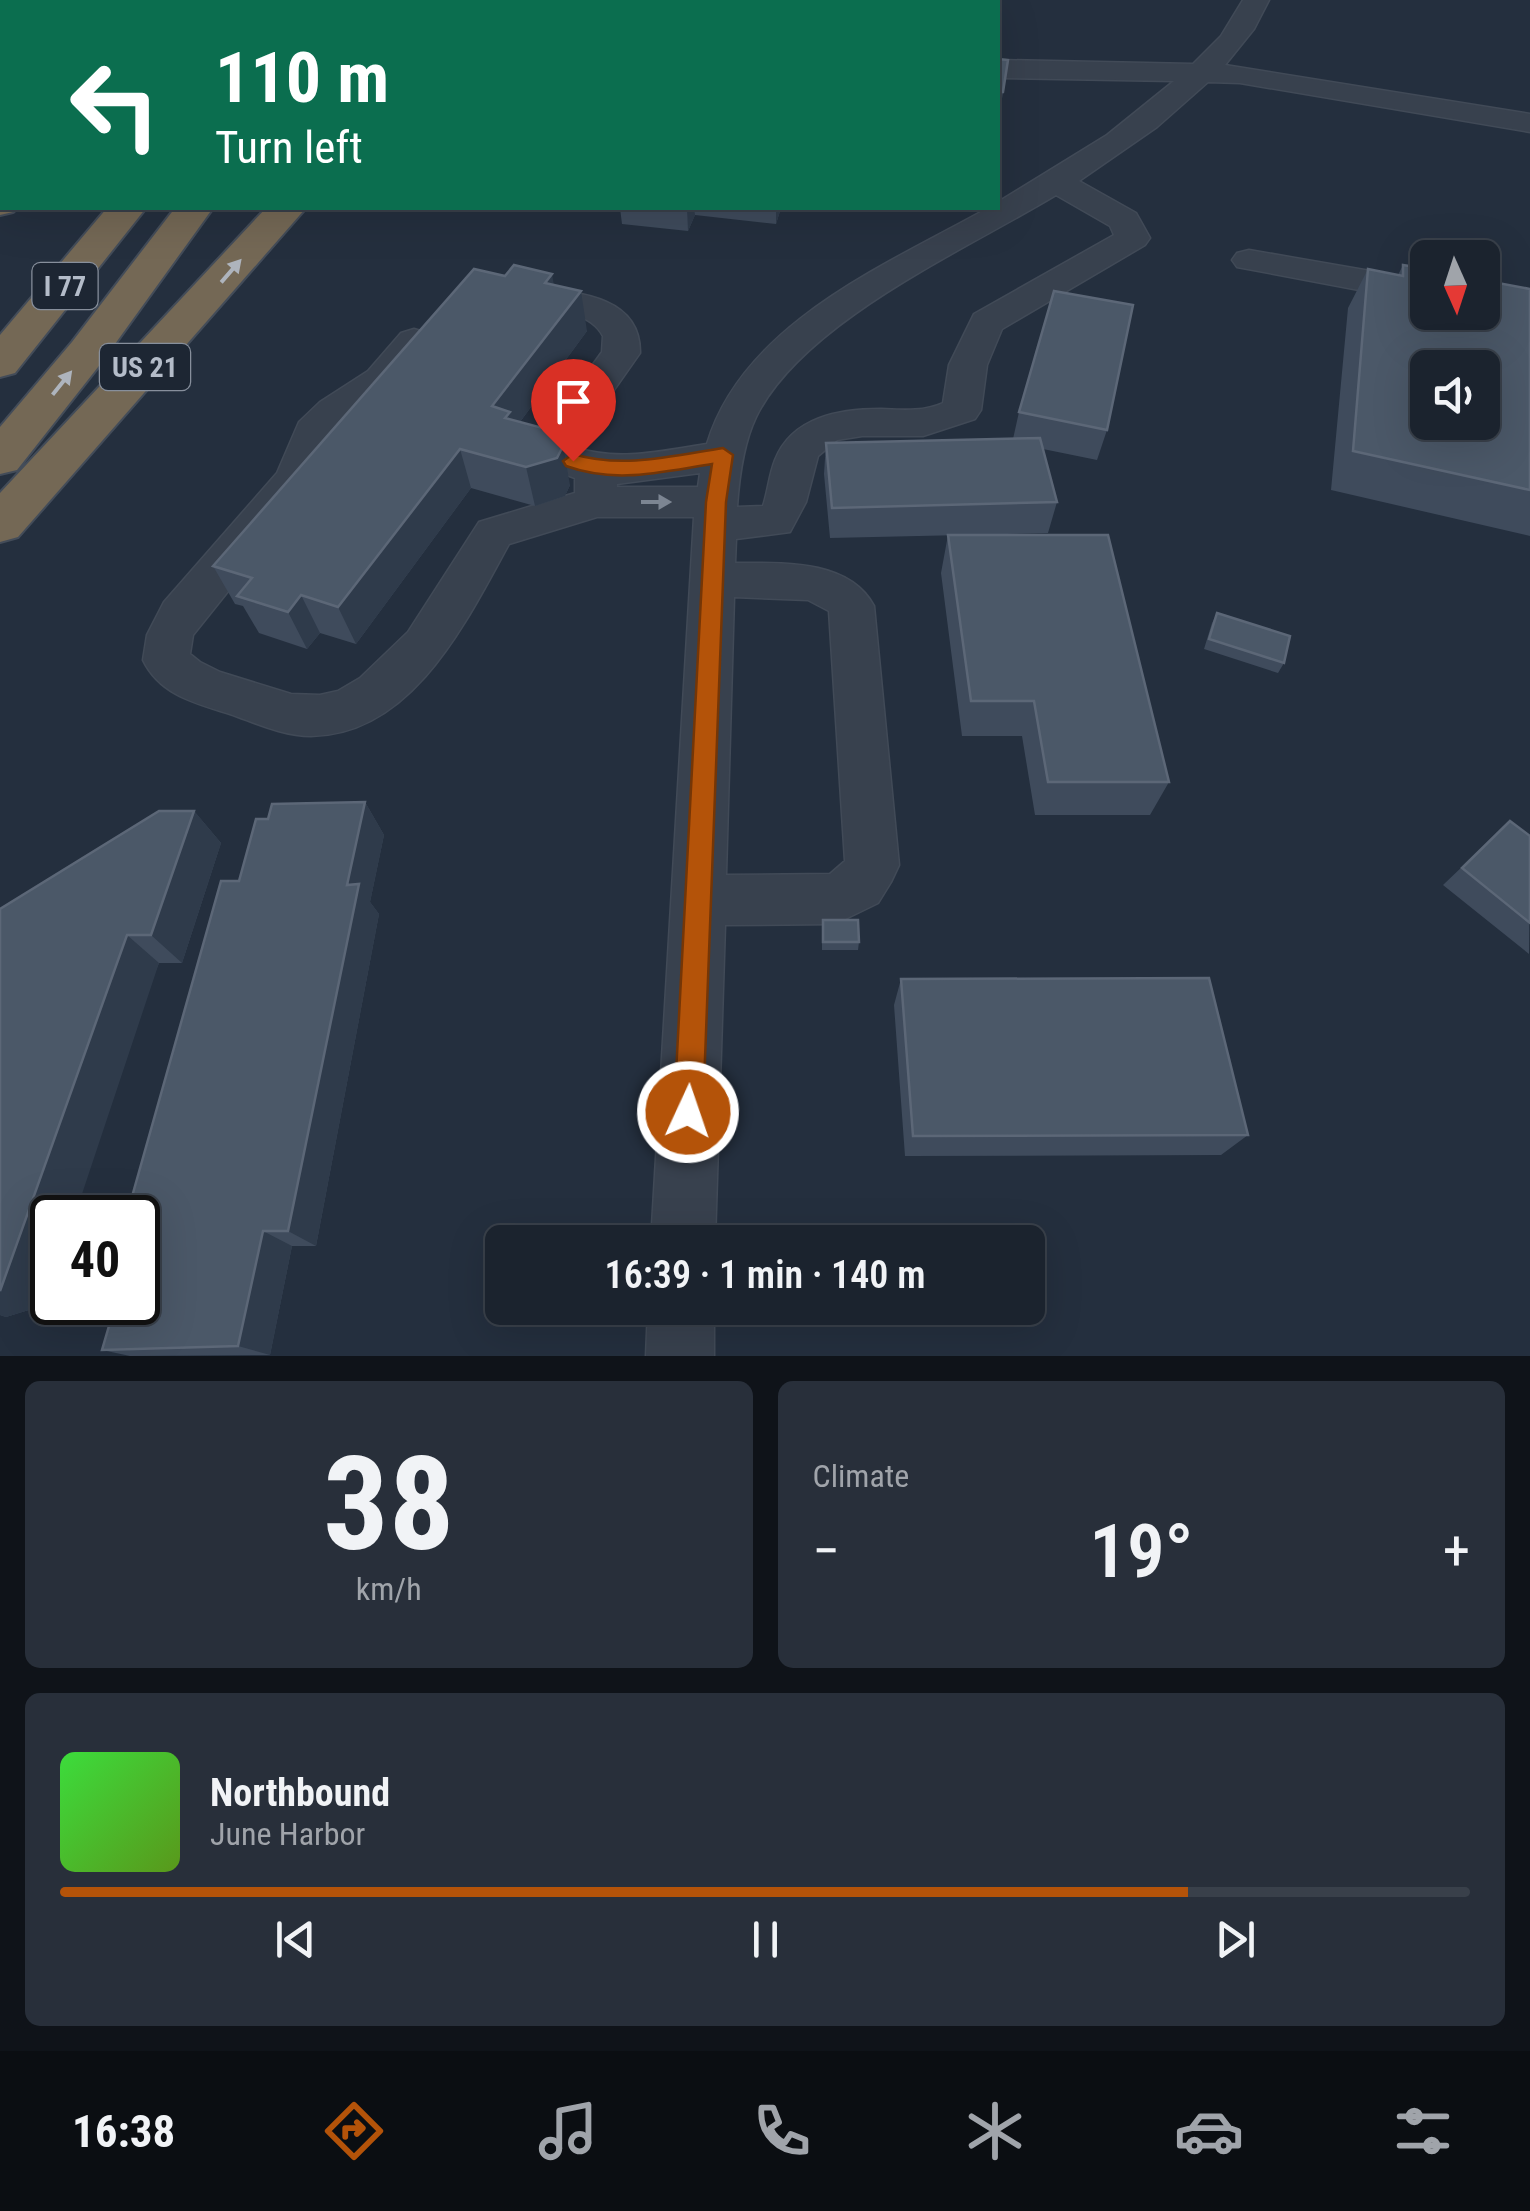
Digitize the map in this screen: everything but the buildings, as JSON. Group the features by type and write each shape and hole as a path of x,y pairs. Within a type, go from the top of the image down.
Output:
{"highway":[{"name":"I 77","path":"0,310 84,210"},
{"name":"I 77","path":"0,364 125,210"},
{"name":"I 77","path":"0,458 87,352 193,210"},
{"path":"0,522 130,356 234,210"},
{"name":"US 21","path":"0,522 286,210"}],"street":[{"path":"684,1225 716,513 723,455 737,415 765,374 813,326 1140,126 1237,36 1256,0"},
{"path":"1000,69 1240,74 1530,123"},
{"path":"486,292 597,310 616,319 624,337 621,353 549,453 596,486 716,513 775,521 786,508 797,454 832,424 934,421 961,410 968,366 987,322 1133,238 1124,220 1055,181"},
{"path":"1249,260 1410,289"},
{"path":"442,307 382,380 334,411 313,432 295,479 180,615 170,635 166,660 182,679 292,715 324,716 360,701 398,674 440,624 494,533 596,486 650,468 723,455"},
{"path":"698,900 835,898 859,886 872,865 852,606 845,595 821,584 713,580"},
{"path":"680,1356 681,1325"}],"route":[{"path":"573,461 596,470 636,469 723,455 716,502 688,1112"}]}
